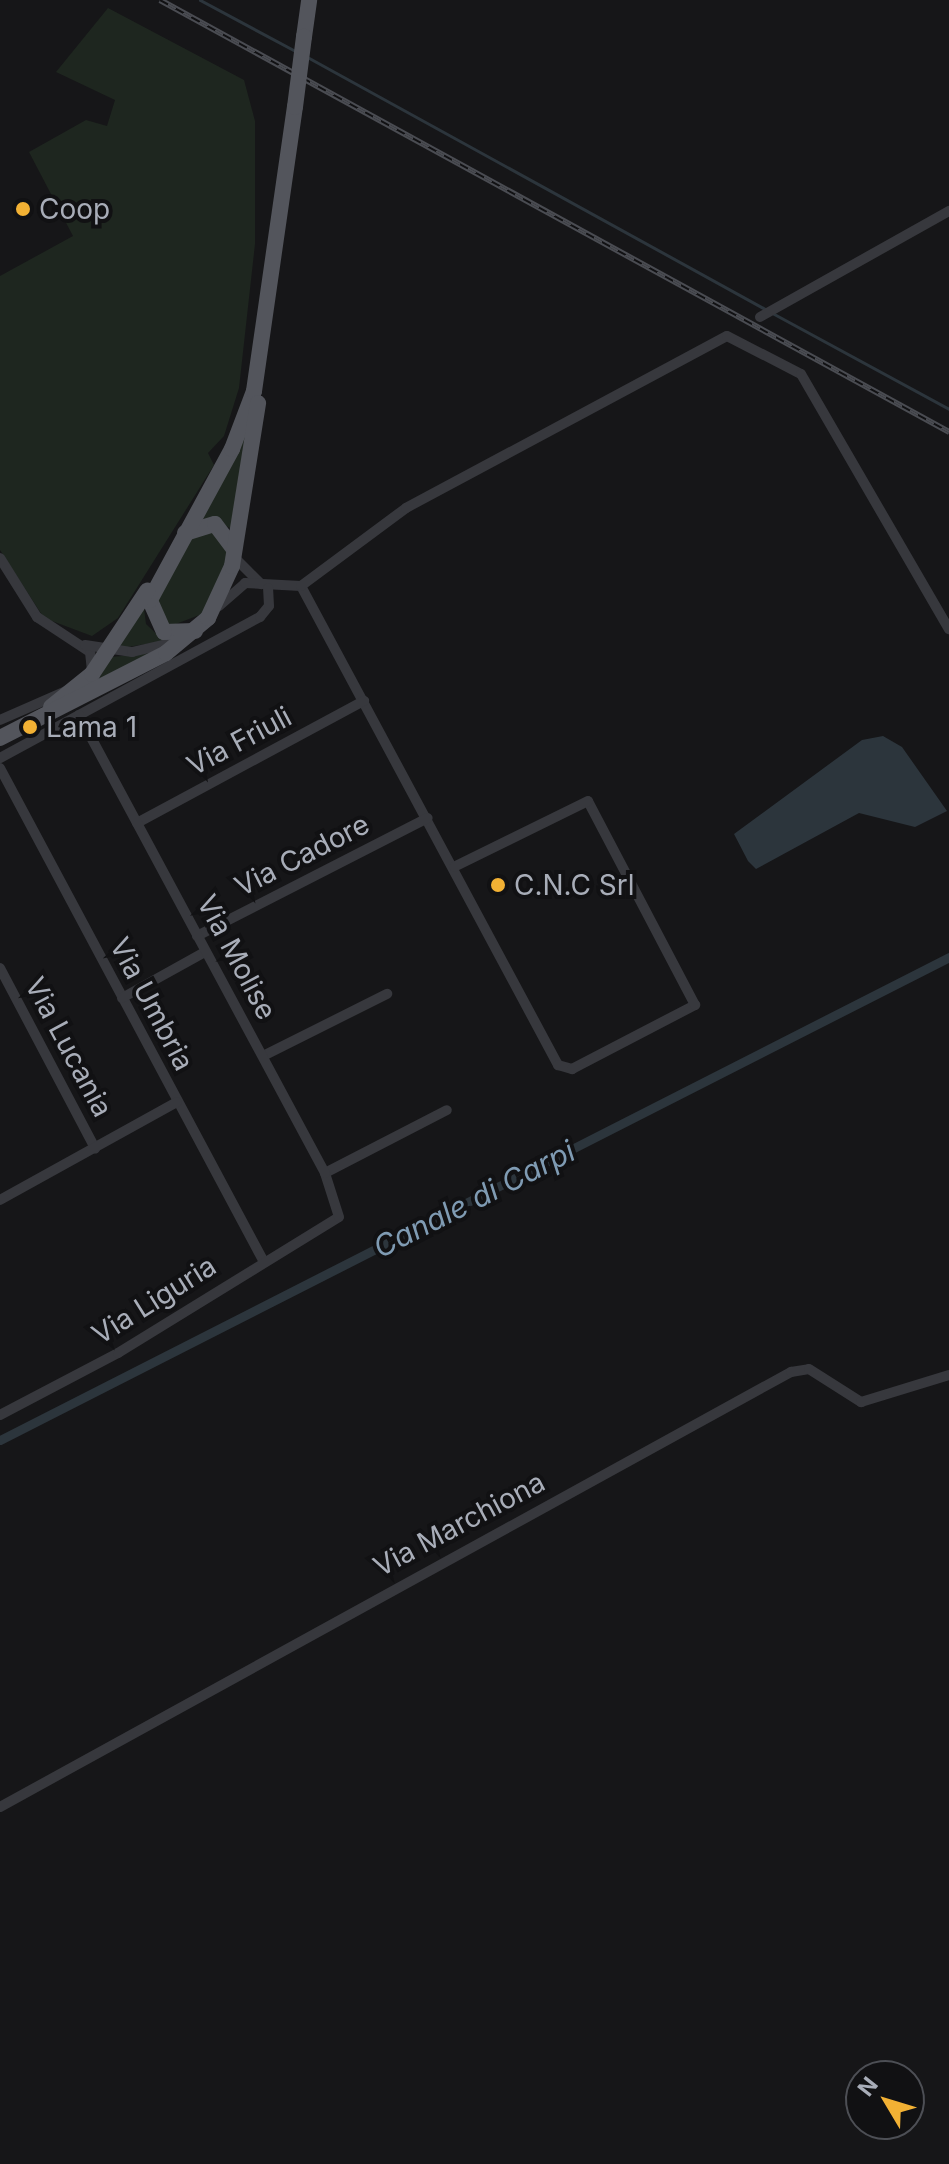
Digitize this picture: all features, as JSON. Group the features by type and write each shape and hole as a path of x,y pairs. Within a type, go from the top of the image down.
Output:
{"main road":[{"path":"1,731 94,694 195,631 213,611 234,555 309,0"},
{"path":"41,717 92,674 181,538 244,422 263,334"},
{"path":"181,538 196,524 212,524 228,533 234,555"},
{"path":"155,579 149,604 154,621 176,635 195,631"}],"street":[{"path":"760,317 949,211"},
{"path":"213,611 240,585 301,586 406,508 727,336 801,374 949,629"},
{"path":"0,758 260,617 270,600 265,586 234,555"},
{"path":"0,558 31,609 58,636 109,652 153,650 195,631"},
{"path":"72,641 108,637 155,579"},
{"path":"301,586 428,818 454,867 564,1069 695,1005 588,801 454,867"},
{"path":"72,641 90,652 92,674"},
{"path":"1,731 76,689"},
{"name":"Via Friuli","path":"137,823 364,701"},
{"name":"Via Molise","path":"79,715 325,1173 337,1207 333,1226"},
{"name":"Via Umbria","path":"0,768 264,1262"},
{"name":"Via Cadore","path":"197,936 428,818"},
{"path":"122,998 205,952"},
{"name":"Via Lucania","path":"0,968 95,1148"},
{"path":"263,1056 387,994"},
{"path":"0,1200 177,1102"},
{"path":"325,1173 447,1110"},
{"name":"Via Liguria","path":"0,1415 264,1262 333,1226"},
{"name":"Via Marchiona","path":"0,1807 791,1372 809,1369 861,1402 949,1375"}],"shaded area":[{"path":"108,8 244,80 255,121 255,244 239,388 224,436 208,453 214,465 118,618 92,636 44,618 0,550 0,276 73,236 29,152 86,120 107,126 115,100 56,72"},
{"path":"247,428 233,530 215,519 196,520"},
{"path":"210,530 227,546 226,562 202,614 168,627 153,600 189,539"},
{"path":"144,608 146,624 164,641 116,649"},
{"path":"152,653 94,687 111,657"},
{"path":"883,736 902,747 947,811 915,827 859,813 756,869 748,861 734,834 862,740"}],"waterway":[{"path":"200,0 295,51"},
{"path":"309,58 765,309"},
{"path":"774,314 949,409"},
{"name":"Canale di Carpi","path":"0,1440 949,957"}],"railway":[{"path":"160,0 949,432"}],"place":[{"name":"Coop","path":"23,209"},
{"name":"Lama 1","path":"30,727"},
{"name":"C.N.C Srl","path":"498,885"}]}
